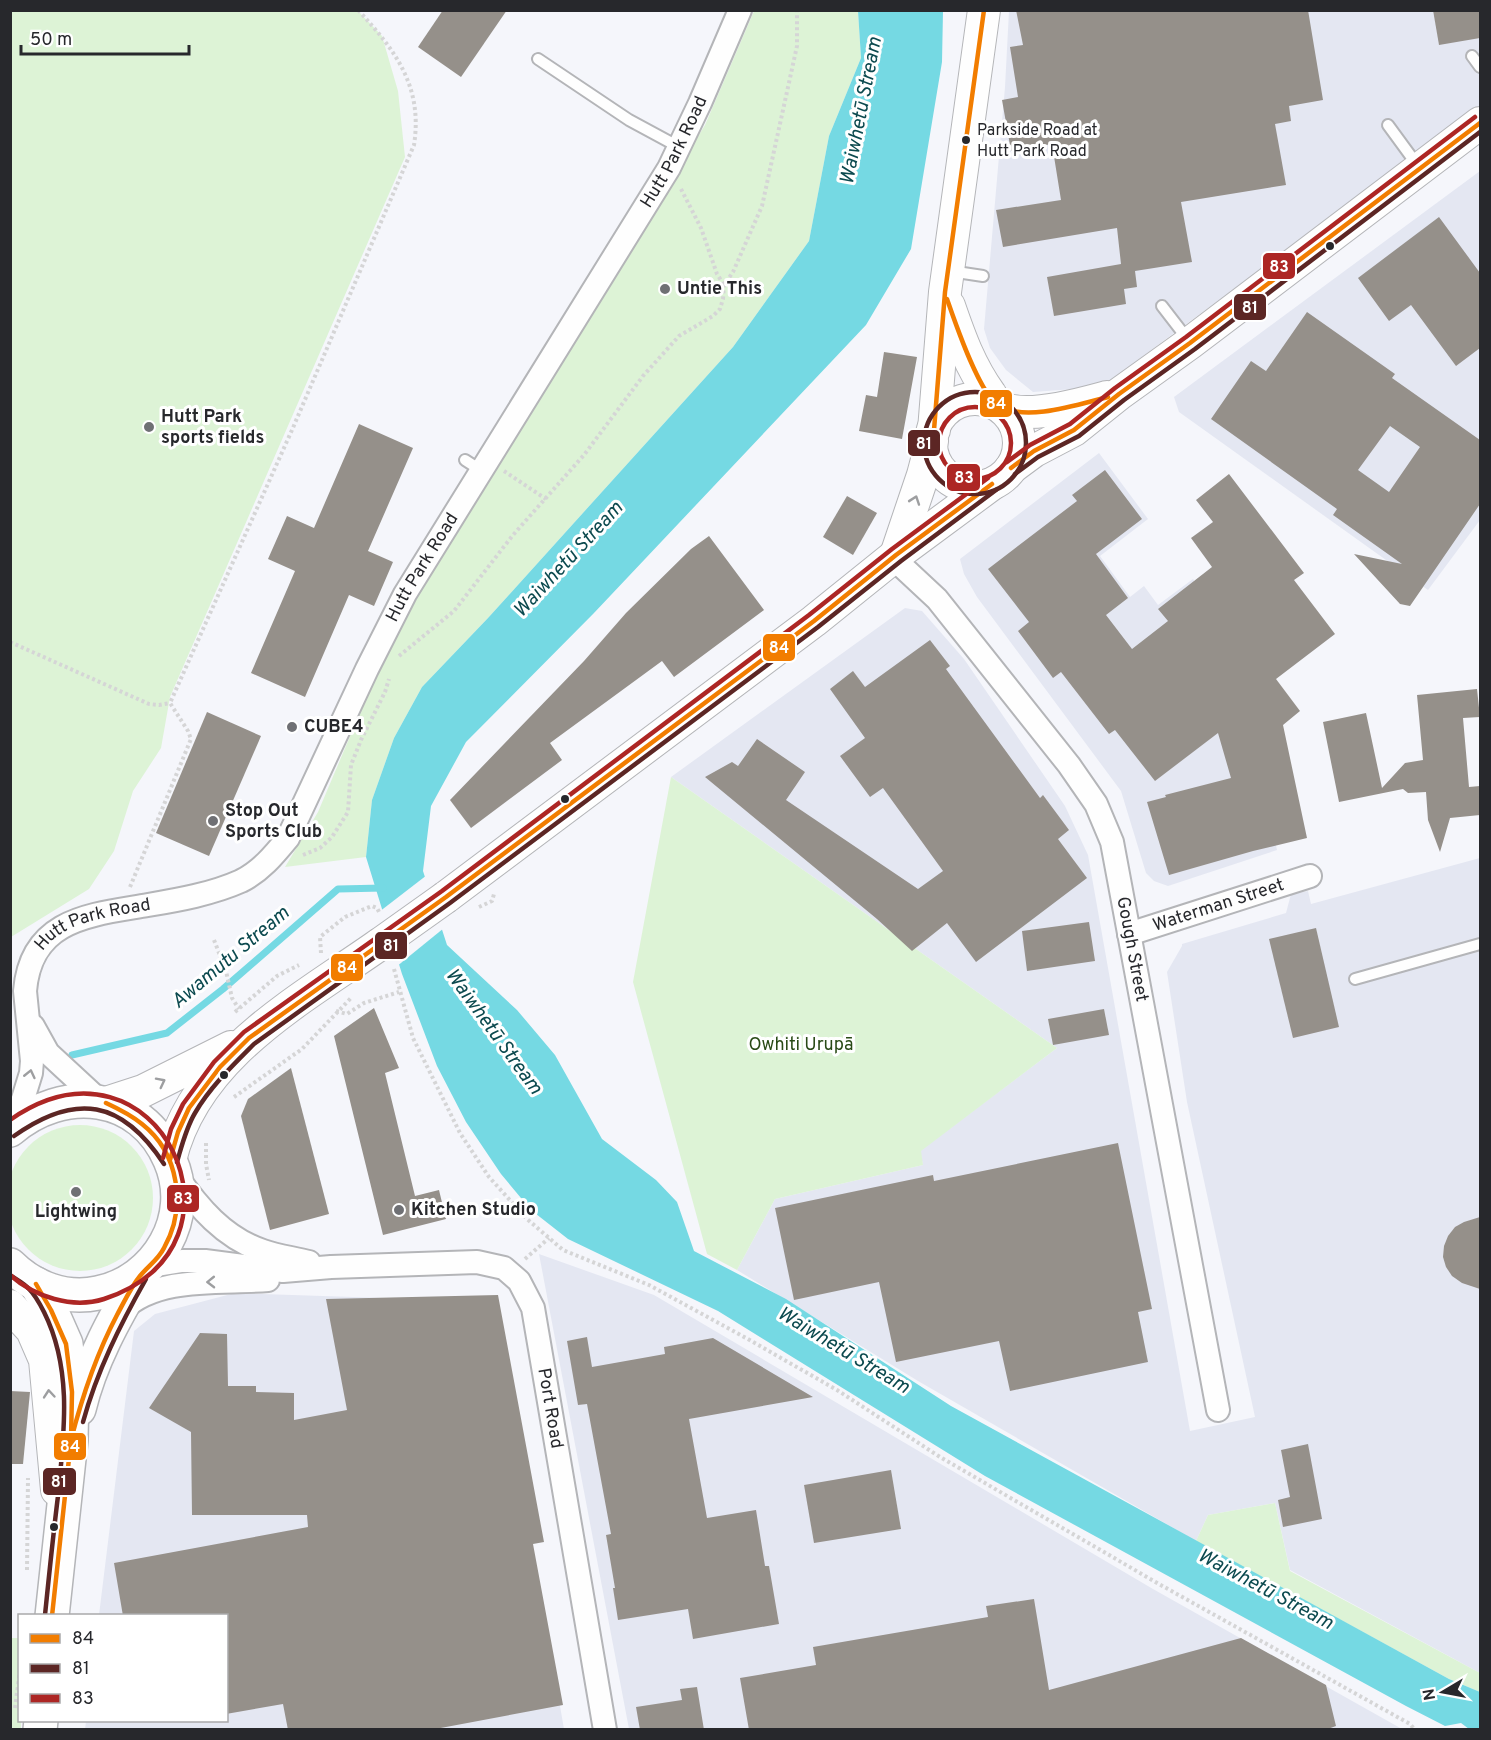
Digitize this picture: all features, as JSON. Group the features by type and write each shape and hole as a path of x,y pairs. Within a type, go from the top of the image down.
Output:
{"main road":[{"path":"946,281 964,350 981,382 997,405 1011,417 1019,437 1017,458 1002,476 968,487 945,475 937,465 933,436 946,281 984,10"},
{"path":"104,1103 143,1091 244,1024 387,957 446,897 814,621 1034,451 1074,430 1480,123"},
{"path":"895,557 923,475 933,436 940,417 950,407 963,401 977,399 1012,410 1048,410 1072,407 1119,394"},
{"path":"71,1440 82,1395 117,1314 145,1270 166,1245 174,1223 177,1206 173,1166 178,1132 189,1108 220,1067 244,1024"},
{"path":"10,1130 35,1111 49,1106 78,1100 104,1103 121,1108 145,1124 164,1147 173,1166"},
{"path":"18,1281 64,1294 93,1294 124,1285 145,1270"},
{"path":"18,1281 51,1310 66,1344 72,1392 71,1440 52,1614"},
{"path":"18,1281 32,1330 45,1360 61,1536"}],"street":[{"name":"Hutt Park Road","path":"10,1130 31,1073 32,1052 20,995 34,958 46,940 56,931 83,917 220,889 250,876 272,858 288,838 366,669 405,594 479,464 669,168 740,10"},
{"name":"Gough Street","path":"895,557 937,599 1070,765 1096,804 1112,842 1218,1410"},
{"name":"Waterman Street","path":"1129,934 1310,876"},
{"path":"20,995 35,1031 48,1053 104,1103"},
{"path":"173,1166 201,1208 230,1234 264,1252 331,1267"},
{"path":"145,1270 194,1261 283,1271 477,1262 504,1268 509,1273"},
{"path":"117,1314 137,1298 185,1283 279,1279 331,1267"},
{"name":"Port Road","path":"509,1273 519,1281 533,1308 605,1730"}],"lane":[{"path":"1472,56 1480,67"},
{"path":"538,59 629,120 679,147"},
{"path":"1388,125 1420,168"},
{"path":"946,281 983,276"},
{"path":"1162,306 1190,343"},
{"path":"1355,979 1480,944"}],"path":[{"path":"170,702 292,430 414,145 415,107 406,74 390,47 358,10"},
{"path":"395,659 454,611 513,535 584,455 643,376 679,336 713,316 720,309 724,285 733,272 762,206 797,46 797,10"},
{"path":"669,168 701,228 717,274 724,285"},
{"path":"479,464 546,499"},
{"path":"10,642 149,704 159,705 170,702"},
{"path":"302,855 320,848 332,837 348,812 351,765 385,692 391,670"},
{"path":"120,910 190,739 188,731 170,702"},
{"path":"321,956 320,937 345,917 372,906 379,912"},
{"path":"214,940 226,971 232,998 244,1024"},
{"path":"387,957 413,1038 460,1133 489,1177 527,1219 563,1250 649,1285 746,1338 837,1390 940,1457 1159,1584 1358,1694 1410,1724 1415,1730"},
{"path":"232,1099 302,1049 335,1011 358,992"},
{"path":"335,1011 347,1014 364,1003 399,992"},
{"path":"207,1136 206,1164 211,1185"},
{"path":"509,1273 549,1238"}],"shaded area":[{"path":"1009,11 1480,11 1480,107 1101,387 1033,392 1006,370 990,348 984,329 1005,87"},
{"path":"1480,171 1480,520 1428,590 1179,412 1174,397"},
{"path":"1099,453 1148,519 1100,556 1130,597 1144,586 1158,605 1193,579 1273,686 1246,708 1277,850 1168,886 1154,881 1146,873 1121,791 977,597 964,574 960,559"},
{"path":"905,608 922,611 964,659 1065,806 1088,855 1190,1431 1255,1417 1187,1102 1167,972 1182,944 1286,913 1291,894 1308,891 1311,904 1480,858 1480,1673 1290,1570 1275,1503 1208,1515 1196,1541 918,1381 737,1270 775,1199 923,1165 920,1151 1057,1048 671,777"},
{"path":"539,1254 654,1295 1153,1589 1402,1729 629,1729"},
{"path":"235,1293 476,1301 493,1320 564,1729 85,1730 86,1722 228,1722 228,1614 99,1614 134,1331 155,1314"}],"green space":[{"name":"Hutt Park sports fields","path":"11,10 358,11 382,36 398,91 405,157 170,697 161,748 133,791 114,851 89,889 11,937"},
{"path":"754,11 858,11 861,58 829,136 809,241 733,347 488,618 422,687 394,738 372,800 366,857 285,867 318,812 365,701 425,580 705,125"},
{"name":"Owhiti Urupā","path":"671,777 1057,1048 921,1151 923,1165 775,1199 737,1270 707,1254 633,982"},
{"path":"80,1125 108,1131 131,1147 147,1170 153,1198 147,1226 131,1249 108,1265 80,1271 52,1265 29,1249 13,1226 7,1198 13,1170 29,1147 52,1131"},
{"path":"1275,1503 1290,1571 1480,1673 1480,1692 1449,1679 1196,1541 1208,1515"},
{"path":"11,1638 18,1638 18,1722 21,1722 21,1729 11,1729"}],"water":[{"name":"Waiwhetū Stream","path":"858,11 943,11 942,62 911,249 866,325 594,613 466,742 431,806 423,871 447,945 517,1010 555,1055 602,1139 656,1180 677,1202 694,1251 786,1299 951,1406 1449,1679 1480,1692 1480,1729 1469,1729 1461,1723 1445,1726 1406,1706 985,1476 718,1311 568,1239 531,1210 501,1174 466,1122 437,1066 402,974 366,857 372,800 394,738 422,687 488,618 733,347 809,241 829,136 861,58"}],"pier":[{"path":"427,875 444,928 396,967 379,912"}],"building":[{"path":"443,10 507,10 461,77 418,47"},
{"path":"1016,10 1308,10 1323,100 1289,106 1291,121 1275,124 1286,185 1181,202 1192,262 1135,271 1137,287 1124,289 1126,304 1054,316 1047,277 1121,264 1117,228 1003,247 996,210 1061,200 1052,144 1011,151 1002,100 1018,97 1010,47 1023,45"},
{"path":"1433,10 1480,10 1480,38 1439,45"},
{"path":"1439,217 1480,273 1480,348 1456,366 1411,305 1389,321 1358,278"},
{"path":"1307,312 1395,374 1392,378 1480,440 1480,504 1410,606 1400,604 1354,554 1402,564 1333,515 1337,509 1211,419 1251,361 1266,371","holes":["1390,426 1420,447 1389,492 1358,470"]},
{"path":"884,352 917,357 902,439 859,431 866,395 877,397"},
{"path":"359,424 413,448 368,551 393,562 374,606 349,595 305,697 251,673 295,571 268,559 287,516 314,528"},
{"path":"1105,470 1142,519 1096,554 1128,598 1106,615 1132,649 1168,621 1158,609 1212,567 1191,538 1213,522 1196,500 1229,474 1304,573 1294,580 1335,634 1276,679 1300,711 1283,725 1307,838 1169,875 1147,802 1231,778 1218,733 1155,781 1115,730 1109,734 1061,672 1053,678 1018,631 1029,622 988,569 1077,501 1072,495"},
{"path":"847,496 877,513 853,555 823,537"},
{"path":"709,536 764,610 674,677 662,661 550,743 562,760 471,828 450,800 584,661 626,613 691,549"},
{"path":"930,640 950,666 946,669 1040,798 1043,795 1069,830 1058,839 1087,878 976,962 947,923 912,951 877,919 705,777 732,762 738,766 757,739 805,772 786,800 918,889 943,871 883,788 870,797 840,756 865,738 830,689 853,671 865,687"},
{"path":"1477,689 1480,717 1463,718 1469,787 1480,786 1480,815 1450,818 1440,852 1428,820 1426,792 1408,793 1403,789 1339,802 1323,722 1366,713 1382,788 1405,763 1423,760 1417,695"},
{"path":"207,712 261,736 209,856 156,833"},
{"path":"1089,922 1095,961 1027,971 1022,931"},
{"path":"1316,928 1339,1027 1293,1038 1269,939"},
{"path":"374,1008 399,1068 385,1073 415,1196 439,1190 446,1219 383,1235 334,1036"},
{"path":"1104,1009 1109,1035 1053,1045 1048,1019"},
{"path":"291,1068 329,1214 270,1230 241,1116 248,1099"},
{"path":"1118,1143 1152,1309 1138,1312 1148,1362 1010,1391 999,1341 896,1362 879,1282 794,1300 775,1208 933,1175 934,1181"},
{"path":"1480,1217 1480,1289 1462,1283 1452,1276 1443,1257 1448,1236 1455,1227"},
{"path":"498,1295 544,1542 533,1544 563,1705 430,1730 288,1730 283,1704 228,1714 228,1614 123,1614 114,1563 308,1527 307,1515 192,1515 191,1432 149,1408 200,1333 227,1334 228,1386 256,1386 256,1392 294,1393 294,1420 347,1410 326,1299"},
{"path":"587,1337 592,1367 665,1354 664,1347 713,1338 813,1397 689,1419 707,1518 756,1510 765,1566 769,1566 779,1624 693,1639 688,1609 618,1620 606,1535 611,1534 587,1404 578,1405 567,1341"},
{"path":"10,1391 30,1392 23,1464 10,1464"},
{"path":"1308,1444 1322,1519 1283,1527 1278,1500 1290,1497 1281,1450"},
{"path":"891,1470 901,1529 814,1543 804,1485"},
{"path":"1034,1599 1049,1690 1241,1638 1326,1685 1336,1726 1325,1730 749,1730 740,1678 816,1665 813,1647 988,1617 986,1606"},
{"path":"697,1687 704,1730 640,1730 636,1707 682,1700 680,1689"}],"waterway":[{"name":"Awamutu Stream","path":"72,1055 167,1033 223,989 338,889 383,888"}],"transit line":[{"name":"84","path":"934,430 945,292 984,10"},
{"name":"83","path":"1007,462 1030,445 1070,424 1475,117"},
{"name":"84","path":"1011,468 1034,451 1074,430 1480,123"},
{"name":"81","path":"1015,474 1038,457 1079,436 1480,132"},
{"name":"84","path":"947,299 976,373 991,399 999,406 1011,410 1038,412 1108,397"},
{"name":"81","path":"975,392 995,396 1011,407 1022,423 1026,443 1022,463 1011,479 995,490 975,494 955,490 939,479 928,463 924,443 928,423 939,407 955,396 975,392"},
{"name":"83","path":"975,407 995,413 1005,423 1011,443 1005,463 995,473 975,479 955,473 945,463 939,443 945,423 955,413 975,407"},
{"name":"83","path":"163,1158 171,1129 183,1104 214,1062 244,1032 442,891 988,478"},
{"name":"84","path":"170,1160 178,1132 189,1108 220,1067 249,1038 446,897 814,621 896,555 992,484"},
{"name":"81","path":"177,1162 184,1137 201,1103 254,1044 450,903 818,627 996,490"},
{"name":"83","path":"10,1120 63,1096 110,1097 147,1118 173,1151 184,1192 178,1235 152,1272 104,1299 79,1303 54,1299 42,1295 10,1275"},
{"name":"84","path":"71,1440 90,1376 109,1330 140,1276 162,1252 171,1232 177,1198 171,1165 155,1136 134,1118 106,1103"},
{"name":"81","path":"14,1136 58,1113 78,1109 97,1110 114,1115 132,1126 164,1164"},
{"name":"81","path":"10,1275 31,1291 44,1312 53,1334 63,1379 64,1426 45,1614"},
{"name":"81","path":"83,1422 110,1349 146,1279"},
{"name":"84","path":"36,1284 66,1344 72,1392 71,1440 52,1614"}],"place":[{"name":"Parkside Road at Hutt Park Road","path":"966,140"},
{"name":"Untie This","path":"665,289"},
{"name":"Hutt Park sports fields","path":"149,427"},
{"name":"CUBE4","path":"292,727"},
{"name":"Stop Out Sports Club","path":"213,821"},
{"name":"Lightwing","path":"76,1192"},
{"name":"Kitchen Studio","path":"399,1210"}]}
